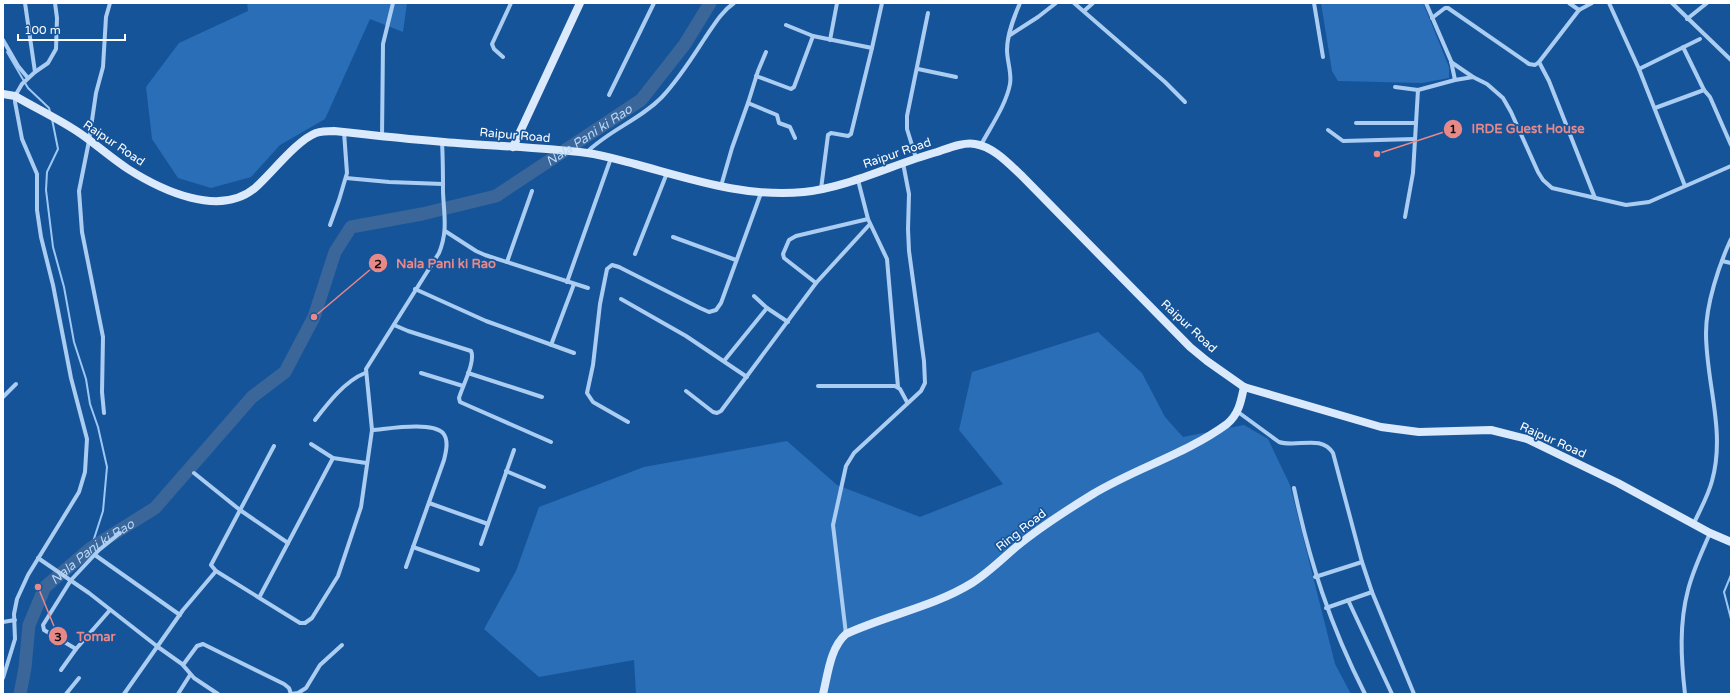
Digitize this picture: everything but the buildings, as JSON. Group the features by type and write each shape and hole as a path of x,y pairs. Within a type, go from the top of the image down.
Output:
{"main road":[{"path":"513,147 580,3"},
{"name":"Raipur Road","path":"3,94 15,96 81,134 128,169 162,187 183,196 202,201 220,201 238,198 254,188 309,137 322,131 583,153 611,158 721,187 761,193 804,192 821,189 858,179 916,158 967,144 980,145 996,154 1022,176 1190,347 1244,387 1381,426 1419,432 1490,430 1527,439 1618,483 1710,533 1731,542"},
{"path":"1238,412 1244,387"},
{"name":"Ring Road","path":"846,634 941,598 972,583 991,570 1037,530 1103,488 1197,442 1227,424 1238,412"},
{"path":"823,694 831,661 839,642 846,634"}],"street":[{"path":"25,3 35,72"},
{"path":"3,678 15,639 15,606 17,599 38,558 75,500 83,484 87,460 87,439 71,378 53,285 41,237 37,210 37,174 22,139 16,110 15,96 25,81 48,63 56,50 55,3"},
{"path":"104,413 102,392 103,337 86,255 79,212 79,191 89,141 96,93 103,67 106,17 110,3"},
{"path":"382,137 383,44 393,3"},
{"path":"503,56 494,49 492,44 511,3"},
{"path":"609,95 654,3"},
{"path":"583,153 601,139 650,108 663,96 677,80 720,16 734,3"},
{"path":"830,40 837,3"},
{"path":"821,189 828,135 831,133 848,136 850,134 882,3"},
{"path":"980,145 1000,109 1009,86 1010,77 1007,51 1009,35 1020,3"},
{"path":"1009,35 1038,17 1056,3"},
{"path":"1074,3 1165,82 1185,102"},
{"path":"1084,11 1093,3"},
{"path":"1314,3 1323,57"},
{"path":"1426,3 1451,62 1455,80"},
{"path":"1569,3 1579,10"},
{"path":"1432,18 1445,8 1448,8 1530,64 1535,65 1539,62 1579,10 1592,3"},
{"path":"1609,3 1639,69 1685,186"},
{"path":"1672,3 1731,60"},
{"path":"1688,19 1707,3"},
{"path":"916,158 907,129 909,103 918,69 928,13"},
{"path":"786,25 814,36 872,48"},
{"path":"756,76 792,88 814,36"},
{"path":"1639,69 1700,39"},
{"path":"3,40 25,81"},
{"path":"1683,47 1704,90 1710,97 1731,145"},
{"path":"721,187 732,148 756,76 766,52"},
{"path":"1451,62 1473,77 1487,84 1503,98 1511,112 1534,165 1543,180 1552,188 1626,205 1638,205 1656,200 1731,166"},
{"path":"1539,62 1549,80 1595,198"},
{"path":"918,69 956,77"},
{"path":"1395,88 1418,90 1455,80 1473,77"},
{"path":"1405,217 1412,173 1418,90"},
{"path":"1655,108 1704,90"},
{"path":"748,103 777,116 779,122 790,127 795,138"},
{"path":"1356,123 1416,122"},
{"path":"1328,130 1343,141 1415,139"},
{"path":"330,225 346,178 347,170 344,132"},
{"path":"274,446 211,564 216,571 260,596 300,623 308,623 332,588 343,565 361,507 366,463 372,430 365,373 367,366 439,253 445,231 446,217 443,194 442,142"},
{"path":"567,282 611,158"},
{"path":"846,634 833,525 846,466 851,457 907,402 921,391 925,375 909,251 909,194 903,162"},
{"path":"635,254 668,173"},
{"path":"346,178 389,182 443,184"},
{"path":"858,179 868,219 884,250 888,264 898,387 907,402"},
{"path":"507,262 532,192"},
{"path":"628,422 593,402 587,393 593,365 600,304 607,269 615,265 700,308 712,312 716,310 721,303 761,193"},
{"path":"816,283 784,258 783,254 788,242 796,236 868,219"},
{"path":"686,391 713,412 717,413 721,411 816,283 870,224"},
{"path":"445,231 476,251 588,288"},
{"path":"673,237 736,260"},
{"path":"1694,523 1710,490 1716,459 1717,420 1706,332 1709,308 1722,261 1731,239"},
{"path":"1722,261 1731,262"},
{"path":"551,345 574,284"},
{"path":"415,289 486,321 574,353"},
{"path":"754,296 767,308 788,322"},
{"path":"621,299 686,336 747,377"},
{"path":"724,361 767,308"},
{"path":"394,325 408,331 471,351 472,356 468,373 459,398 463,405 551,442"},
{"path":"315,420 324,408 349,383 365,373"},
{"path":"468,373 542,397"},
{"path":"421,374 463,386"},
{"path":"3,397 16,384"},
{"path":"818,386 892,385 898,387"},
{"path":"1238,412 1279,442 1286,444 1320,443 1330,448 1333,453 1362,562 1372,592 1414,694"},
{"path":"372,430 424,427 443,433 445,437 446,449 429,503 406,567"},
{"path":"311,444 334,458 366,463"},
{"path":"481,544 514,450"},
{"path":"260,596 334,458"},
{"path":"506,471 544,487"},
{"path":"194,473 240,510 288,543"},
{"path":"1294,488 1303,534 1315,577 1350,666 1365,694"},
{"path":"429,503 488,524"},
{"path":"76,649 44,630 43,627 71,580 95,555 120,533"},
{"path":"1685,694 1681,630 1684,609 1693,574 1710,533"},
{"path":"413,547 478,570"},
{"path":"95,555 180,615"},
{"path":"38,558 71,580 158,648 183,665 190,675 218,694"},
{"path":"1315,577 1362,562"},
{"path":"124,694 180,615 216,571"},
{"path":"1326,608 1372,592"},
{"path":"1348,600 1392,694"},
{"path":"61,670 76,649 110,610"},
{"path":"3,622 15,620"},
{"path":"183,665 197,646 203,644 279,681 289,688 291,694 298,693 306,688 320,666 342,645"},
{"path":"178,694 190,675"},
{"path":"66,694 79,678"}],"shaded area":[{"path":"247,3 407,3 403,32 370,19 325,119 280,145 251,177 211,188 178,178 152,139 146,87 179,43 248,11"},
{"path":"1321,3 1423,3 1449,67 1449,78 1422,83 1338,81 1332,71"},
{"path":"1098,332 1142,373 1165,417 1183,437 1244,425 1268,439 1290,485 1335,664 1351,694 636,694 634,660 539,677 484,629 516,571 539,507 644,467 787,441 837,485 920,517 1003,484 959,430 972,372"}],"waterway":[{"name":"Nala Pani ki Rao","path":"20,694 25,668 29,625 45,587 91,548 155,508 252,397 285,372 314,317 335,252 351,227 422,214 496,196 641,100 685,44 710,3"},
{"path":"7,52 28,88 49,108 50,112"},
{"path":"52,119 58,149 47,172 46,190 53,247 64,287 74,342 86,379 90,404 98,427 107,467 103,511 91,548"},
{"path":"1731,575 1724,592 1731,619"}],"place":[{"name":"IRDE Guest House","path":"1377,154"},
{"name":"Nala Pani ki Rao","path":"314,317"},
{"name":"Tomar","path":"38,587"}]}
